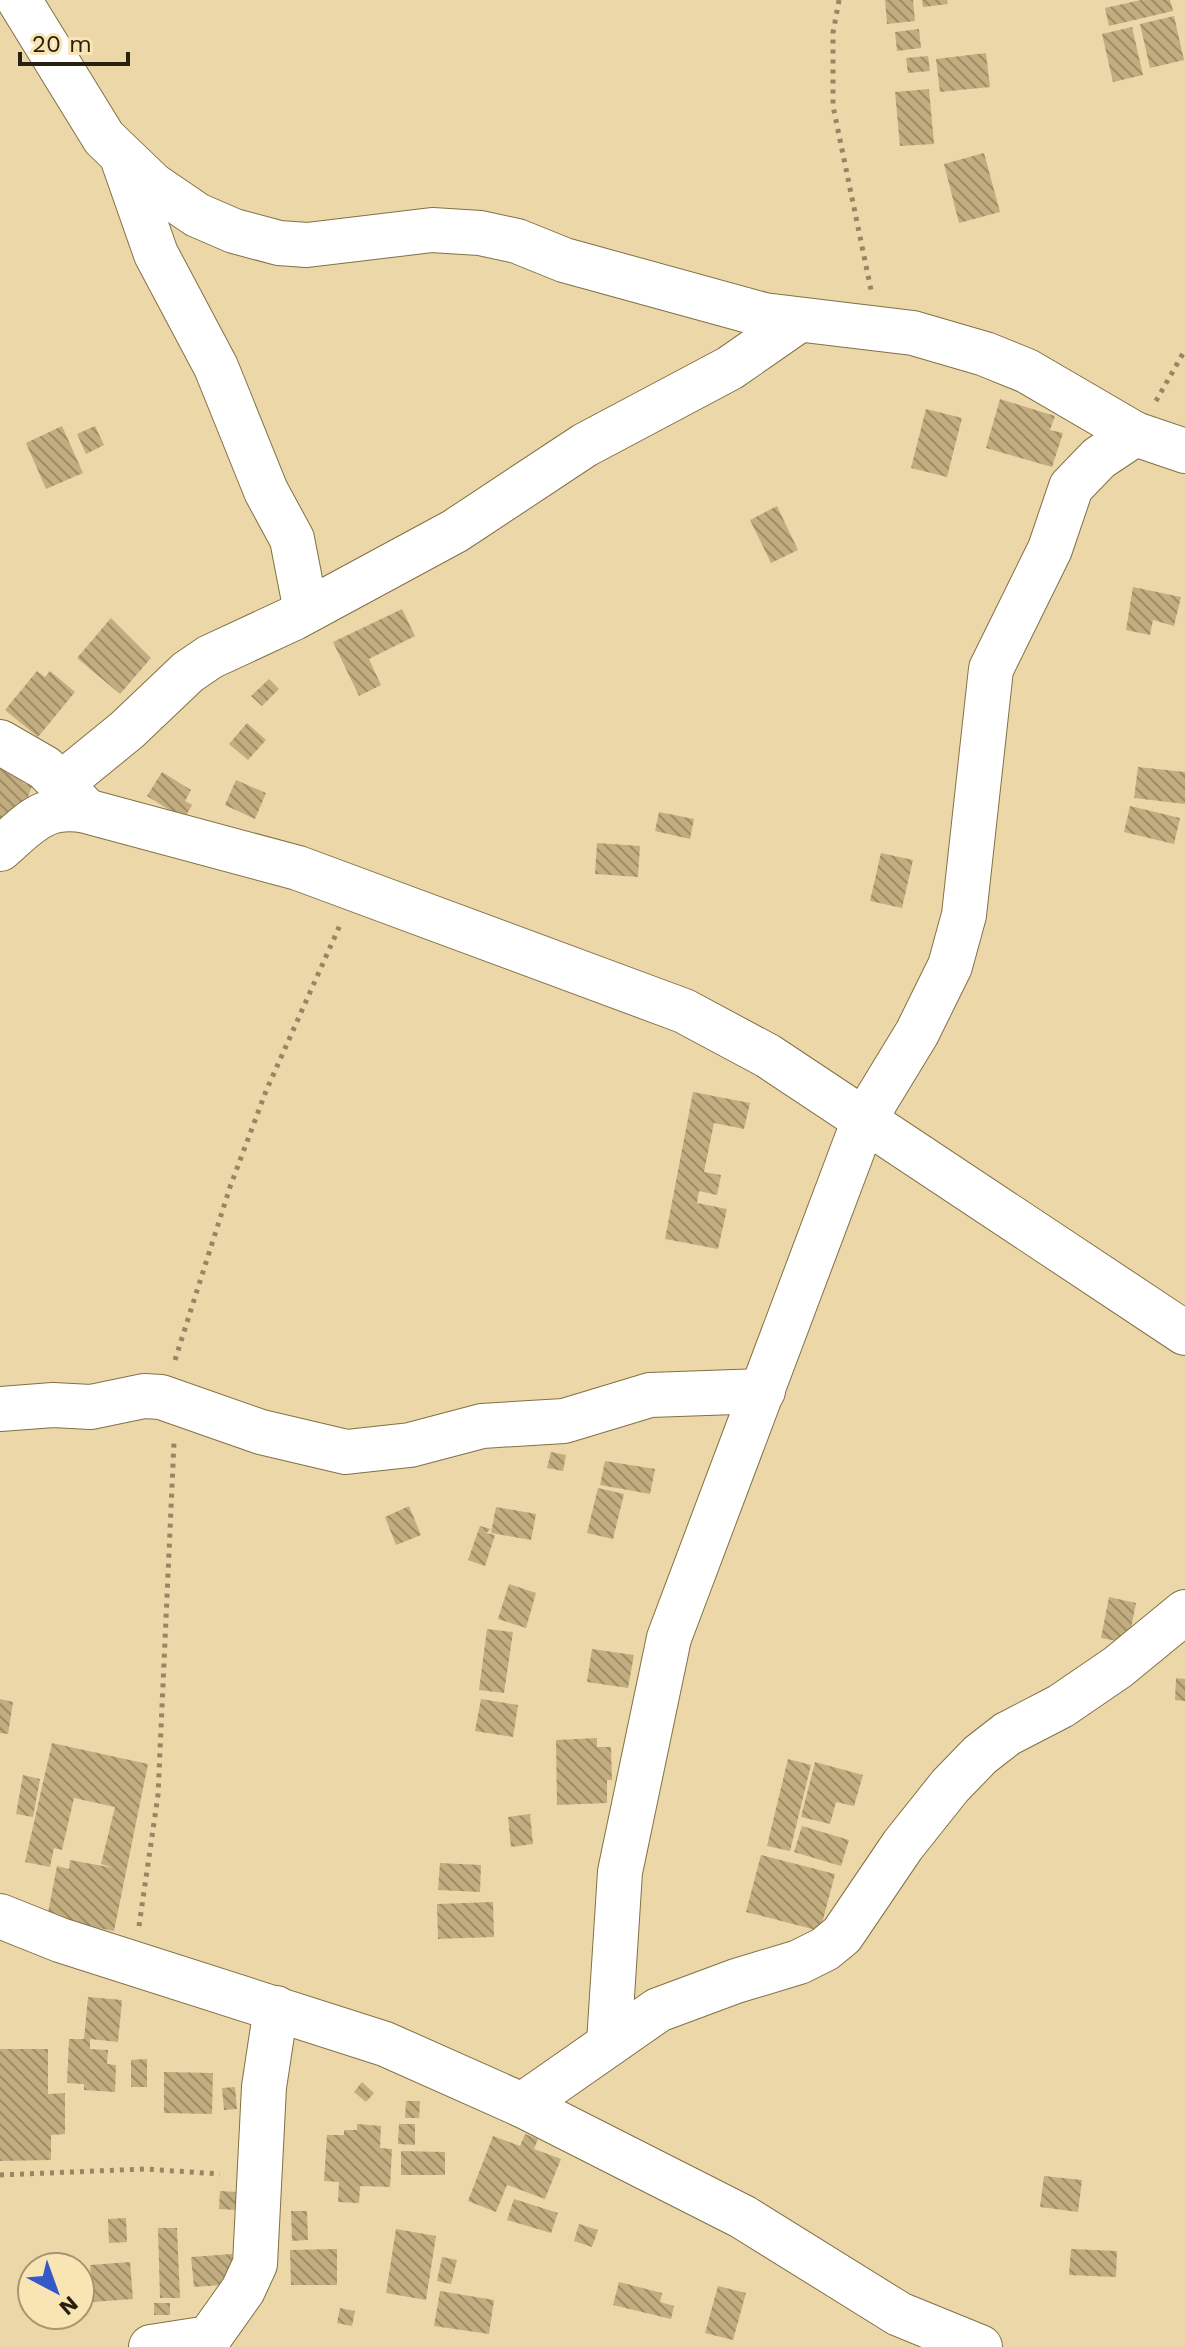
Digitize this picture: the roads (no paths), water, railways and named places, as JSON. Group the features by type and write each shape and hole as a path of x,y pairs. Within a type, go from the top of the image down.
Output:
{"street":[{"path":"19,0 104,138 153,185 197,215 234,231 279,243 307,245 432,230 480,233 764,315 901,332 985,354 1027,371 1135,434 1185,451"},
{"path":"121,154 156,254 216,367 266,491 292,539 306,611"},
{"path":"0,849 47,811 69,808 74,797 127,730 188,672 233,645 306,611 455,531 585,445 730,368 799,320"},
{"path":"609,2043 620,1872 669,1638 864,1120 917,1033 950,966 960,935 991,669 999,648 1050,549 1071,487 1099,458 1135,434"},
{"path":"0,742 45,768 74,797 298,868 570,966 684,1011 768,1056 1185,1333"},
{"path":"0,1409 53,1405 91,1407 144,1396 171,1399 261,1432 315,1448 346,1452 410,1445 482,1426 564,1421 650,1395 763,1391"},
{"path":"522,2105 658,2010 799,1962 825,1949 842,1935 903,1845 950,1786 980,1755 1007,1734 1061,1706 1118,1667 1185,1612"},
{"path":"0,1916 60,1940 385,2044 522,2105 743,2217 899,2314 980,2347"},
{"path":"151,2347 208,2342 243,2290 255,2264 264,2087 276,2008"},
{"path":"899,2314 926,2347"}]}
